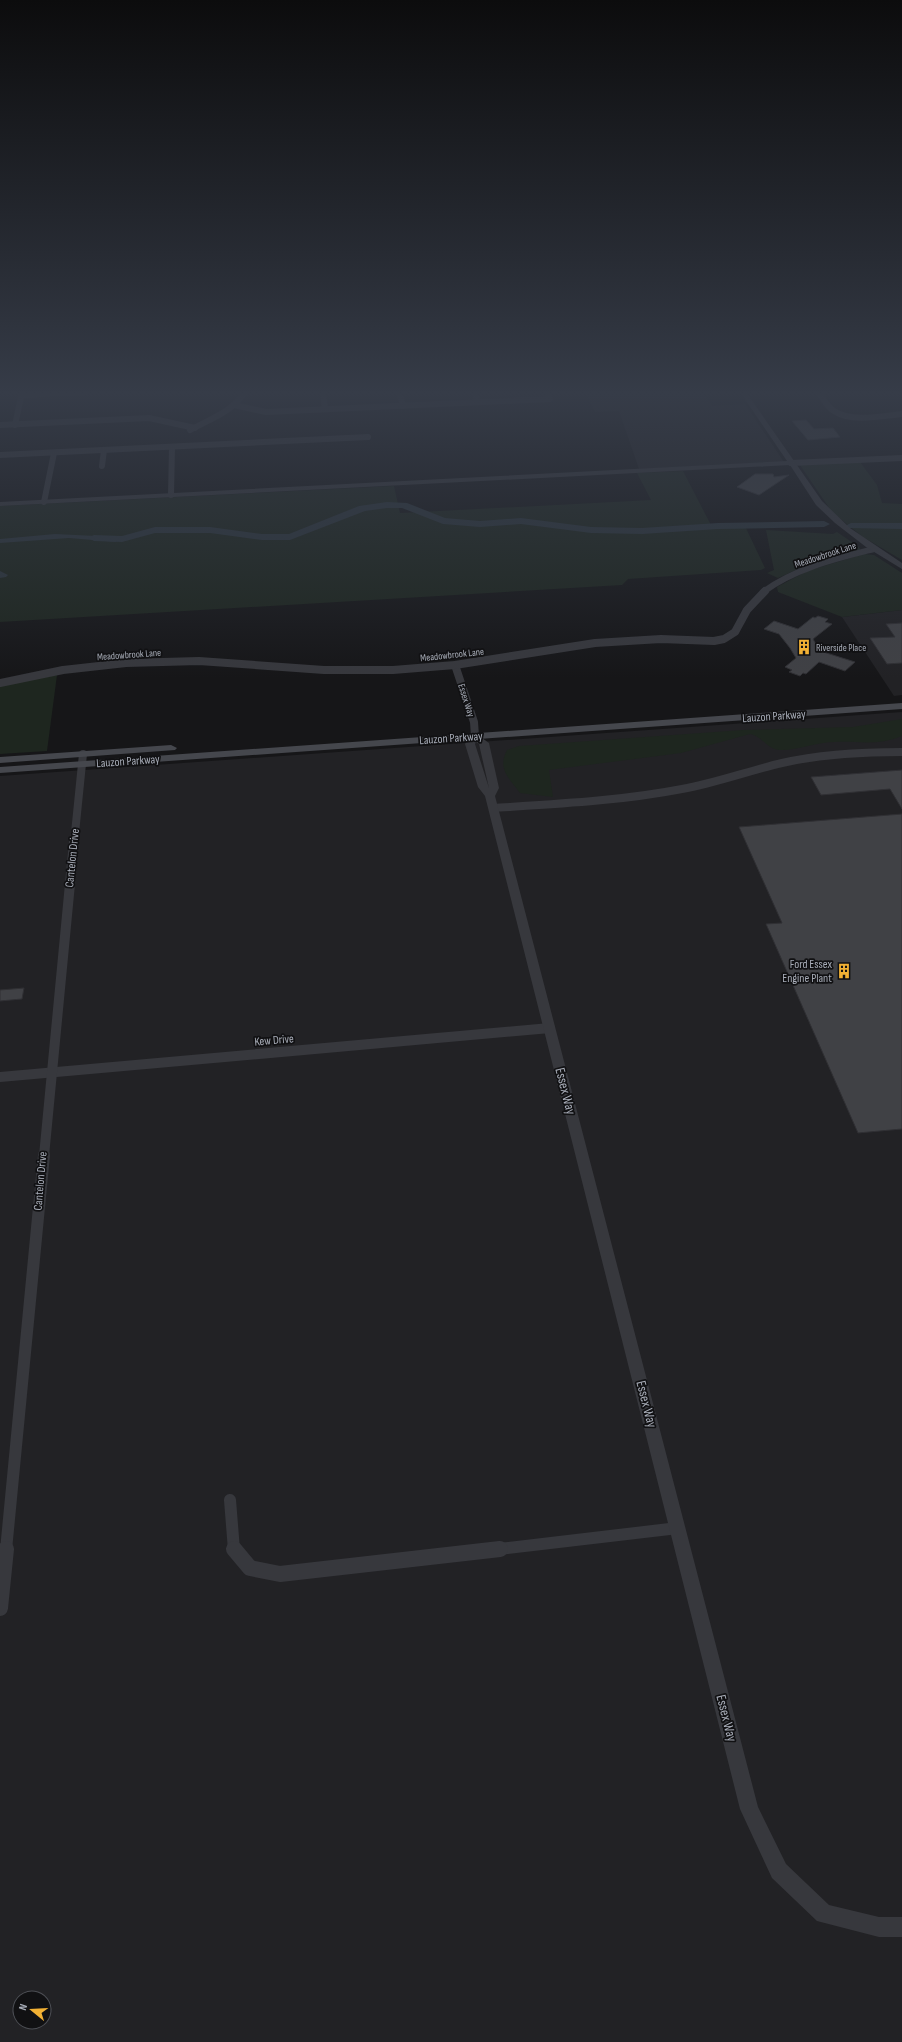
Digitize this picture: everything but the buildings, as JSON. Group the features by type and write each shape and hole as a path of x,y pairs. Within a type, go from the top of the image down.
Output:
{"main road":[{"name":"Lauzon Parkway","path":"0,770 82,760 475,732 902,698"},
{"name":"Lauzon Parkway","path":"475,732 902,706"},
{"name":"Lauzon Parkway","path":"0,760 82,760"}],"street":[{"path":"44,502 47,487"},
{"path":"171,487 171,495"},
{"path":"0,504 321,487"},
{"path":"808,487 818,503 832,519 902,567"},
{"name":"Meadowbrook Lane","path":"0,683 63,670 126,663 165,661 231,662 346,670 393,670 455,665 595,643 635,640 726,639 735,635 752,604 767,590 788,577 810,567 874,549"},
{"name":"Essex Way","path":"455,665 475,732 470,744 483,787 490,796 749,1809 779,1871 824,1914 879,1927 902,1927"},
{"path":"493,808 587,802 641,796 713,783 781,763 828,755 870,751 902,752"},
{"name":"Cantelon Drive","path":"0,1608 50,1073 82,760"},
{"name":"Kew Drive","path":"0,1078 550,1028"},
{"path":"230,1500 234,1550 250,1568 280,1574 678,1528"}],"shaded area":[{"path":"369,487 394,487 400,513 651,500 644,487 691,487 712,527 745,526 765,568 761,570 628,579 622,585 0,622 0,506"},
{"path":"815,487 878,487 882,503 902,504 902,560 863,537 832,512"},
{"path":"766,530 833,534 837,532 859,547 860,550 798,569 778,578 767,573 774,570"},
{"path":"55,534 117,537 116,542 69,538 0,543 0,539"},
{"path":"864,554 874,555 902,573 902,610 842,617 778,592 777,587 807,571"},
{"path":"902,610 902,695 894,696 842,617"},
{"path":"57,675 47,751 0,754 0,684"},
{"path":"902,712 902,2042 0,2042 0,776"},
{"path":"902,719 902,736 885,741 828,742 779,750 771,747 758,737 750,734 681,753 549,770 553,797 520,793 508,778 503,763 507,750 519,746 743,730 853,727"}],"waterway":[{"path":"94,538 122,539 155,530 210,530 262,537 290,537 363,508 387,505 403,505 443,521 480,524 521,521 591,530 642,531 718,526 824,524"},
{"path":"851,526 902,526"}],"place":[{"name":"Riverside Place","path":"804,647"},
{"name":"Ford Essex Engine Plant","path":"844,971"}]}
